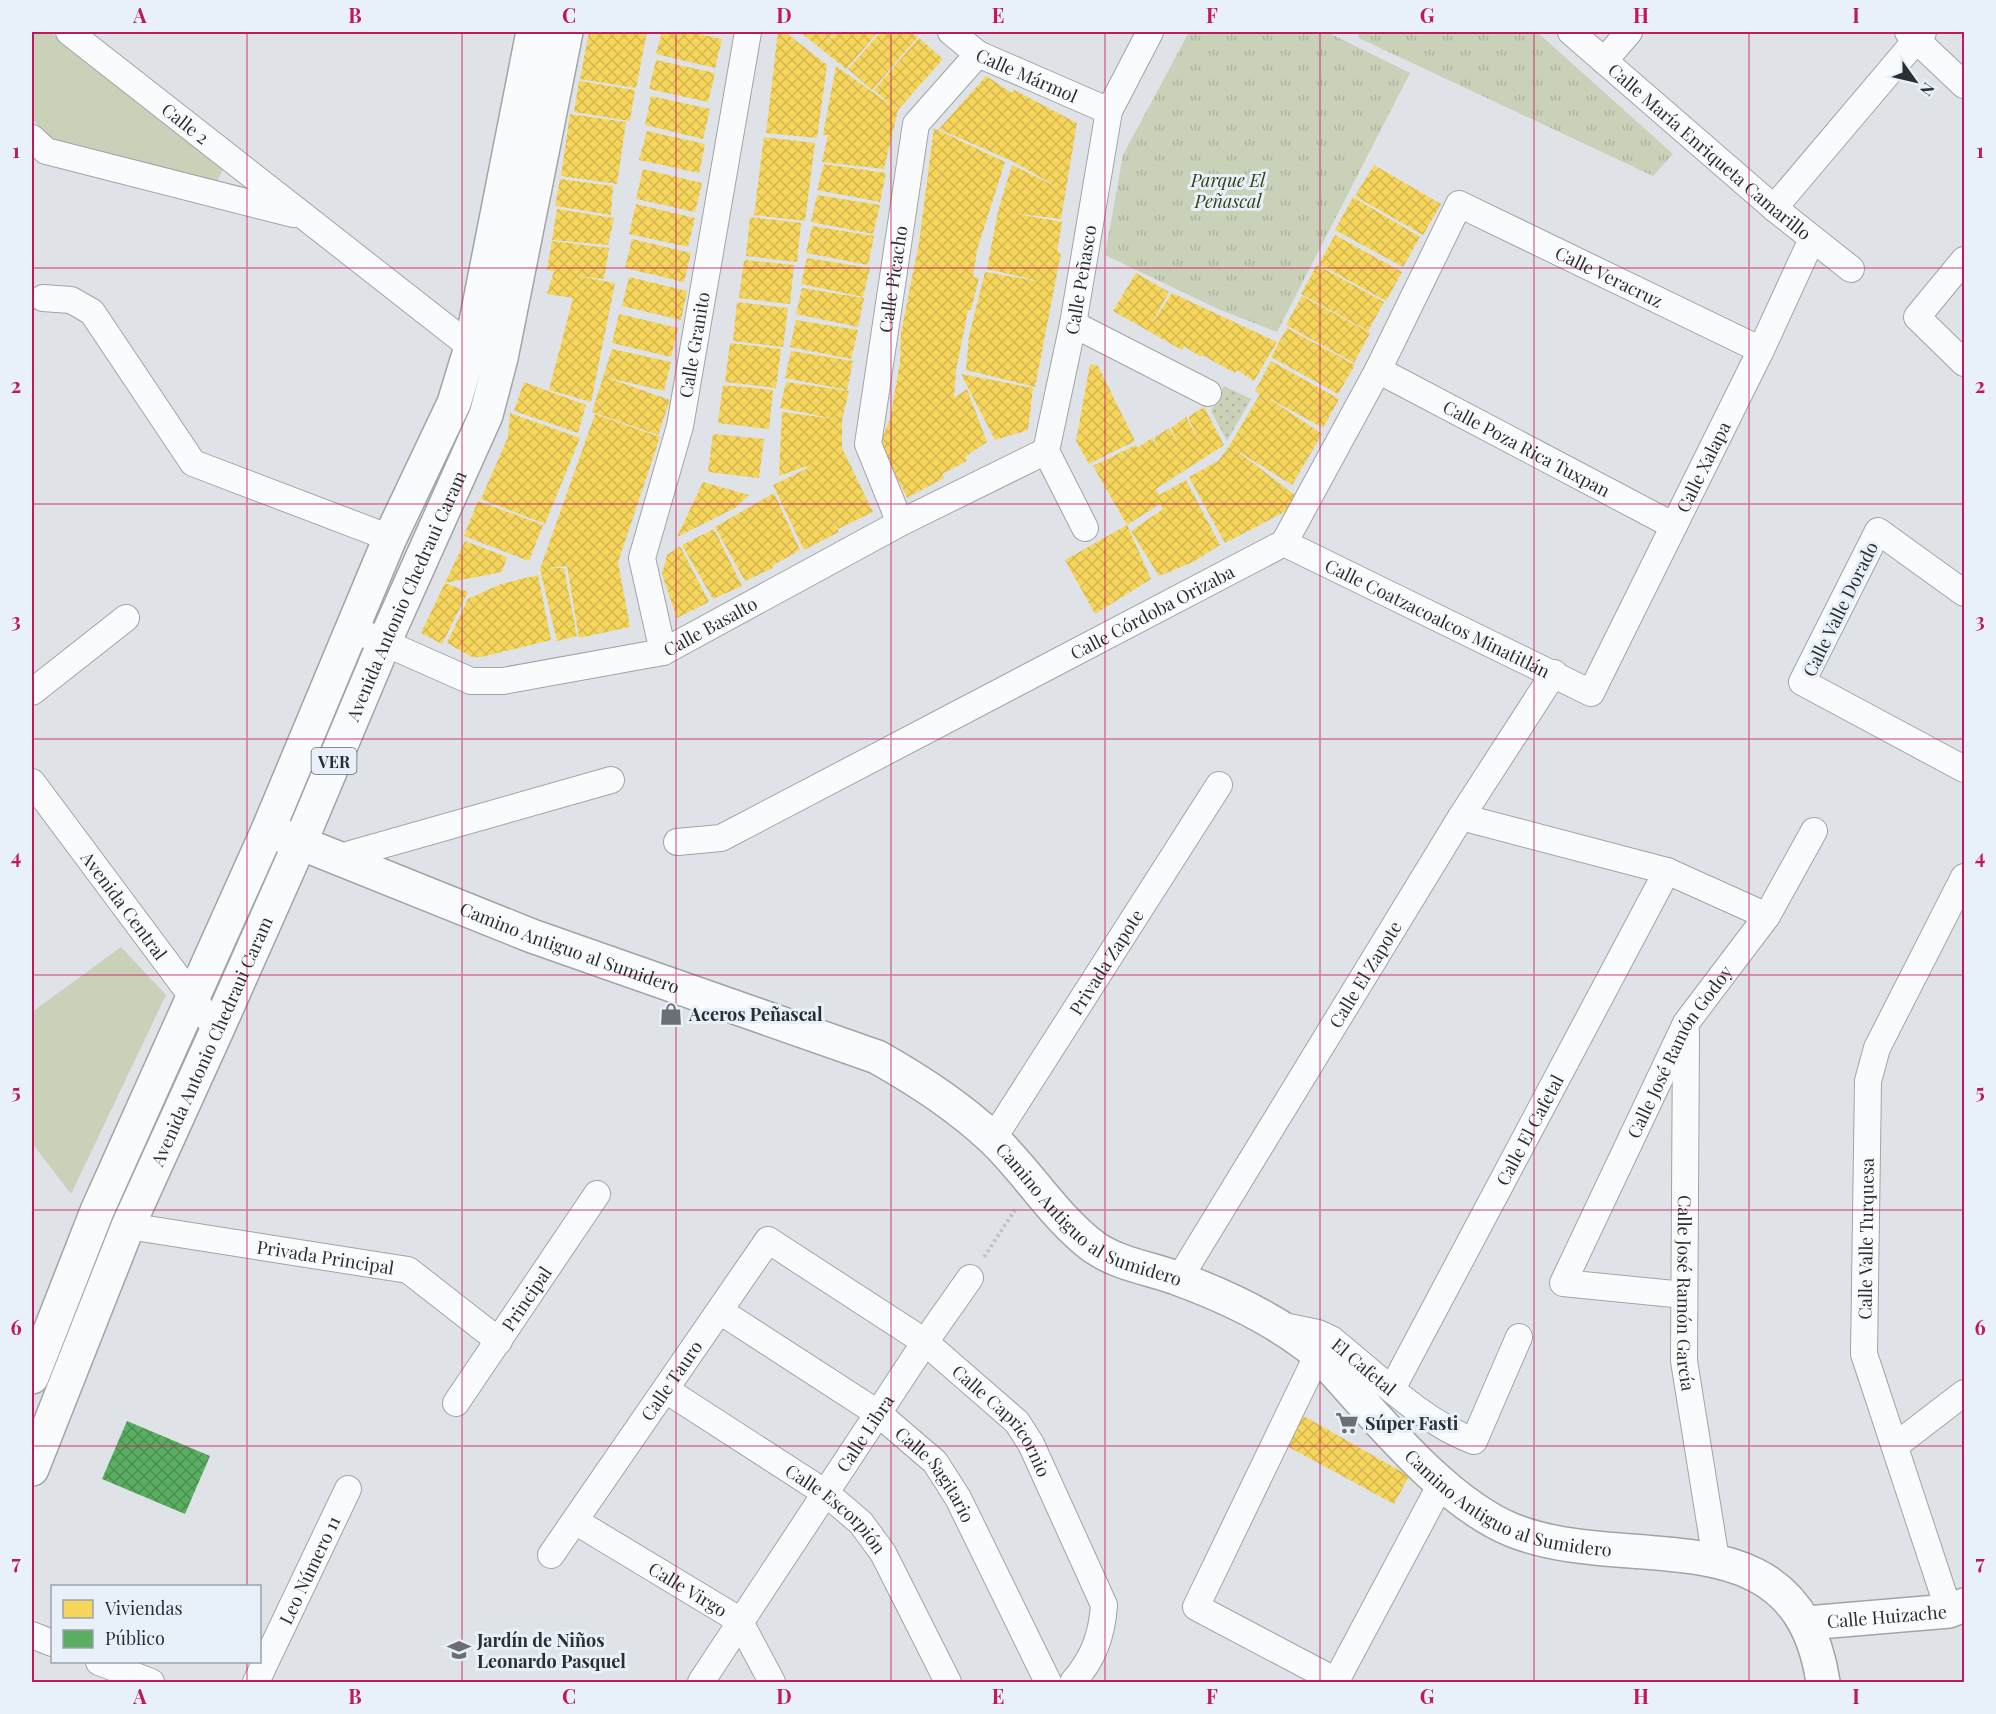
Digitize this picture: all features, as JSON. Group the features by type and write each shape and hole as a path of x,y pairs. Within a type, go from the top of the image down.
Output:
{"main road":[{"name":"Avenida Antonio Chedraui Caram","path":"32,1377 37,1338 97,1211 268,830 390,538 454,403 471,347 532,32"},
{"name":"Avenida Antonio Chedraui Caram","path":"32,1469 128,1226 300,843 384,643 486,415 501,358 566,32"},
{"name":"Camino Antiguo al Sumidero","path":"268,830 532,936 877,1057 929,1086 993,1139 1032,1185 1078,1233 1096,1248 1116,1260 1179,1279 1278,1324 1318,1354 1441,1484 1478,1512 1512,1530 1543,1539 1716,1560 1752,1572 1785,1594 1807,1623 1819,1653 1823,1683"},
{"name":"Calle Huizache","path":"1807,1623 1957,1608"}],"street":[{"name":"Calle 2","path":"69,32 302,217 471,347 501,358"},
{"name":"Calle Granito","path":"663,652 642,558 680,426 748,32"},
{"name":"Calle Mármol","path":"951,32 978,54 1109,111"},
{"name":"Calle Peñasco","path":"1046,451 1073,324 1109,111 1150,32"},
{"name":"Calle María Enriqueta Camarillo","path":"1571,32 1774,208 1851,268"},
{"path":"1604,61 1629,32"},
{"path":"1774,208 1916,34 1965,85"},
{"name":"Calle Picacho","path":"900,523 868,444 916,124 978,54"},
{"name":"Calle 2","path":"32,138 46,151 302,217"},
{"name":"Calle Veracruz","path":"1378,370 1459,204 1761,350"},
{"name":"Calle Xalapa","path":"1592,693 1761,350 1812,239"},
{"path":"1965,260 1917,317 1965,363"},
{"path":"43,298 72,300 92,312 193,463 390,538"},
{"path":"1073,324 1208,393"},
{"path":"1284,543 1378,370"},
{"name":"Calle Poza Rica Tuxpan","path":"1378,370 1674,526"},
{"name":"Calle Basalto","path":"352,628 471,681 503,681 663,652 900,523 1046,451"},
{"path":"1046,451 1085,528"},
{"name":"Calle Valle Dorado","path":"1965,593 1878,531 1802,682 1965,769"},
{"name":"Calle Coatzacoalcos Minatitlán","path":"1284,543 1592,693"},
{"name":"Calle Córdoba Orizaba","path":"677,842 721,838 1284,543"},
{"path":"32,692 126,618"},
{"name":"Calle El Zapote","path":"1179,1279 1461,817 1554,673"},
{"path":"340,857 611,780"},
{"name":"Avenida Central","path":"32,782 217,1030"},
{"name":"Privada Zapote","path":"993,1139 1220,785"},
{"path":"1461,817 1667,871 1767,916"},
{"name":"Calle José Ramón Godoy","path":"1684,1295 1563,1283 1686,1023 1767,916 1814,831"},
{"name":"Calle El Cafetal","path":"1392,1387 1667,871"},
{"name":"Calle Valle Turquesa","path":"1957,1608 1895,1446 1864,1354 1868,1082 1877,1048 1965,877"},
{"name":"Calle José Ramón García","path":"1686,1023 1684,1360 1716,1560"},
{"name":"Principal","path":"456,1403 597,1194"},
{"name":"Privada Principal","path":"128,1226 408,1270 499,1341"},
{"name":"Calle Tauro","path":"551,1555 768,1240"},
{"name":"Calle Capricornio","path":"768,1240 925,1342 1017,1422 1031,1444 1104,1605 1103,1628 1096,1651 1073,1683"},
{"name":"Calle Libra","path":"701,1683 740,1620 827,1494 925,1342 970,1278"},
{"name":"Calle Sagitario","path":"720,1311 879,1414 935,1462 958,1497 1048,1683"},
{"name":"El Cafetal","path":"1278,1324 1318,1333 1331,1339 1424,1415 1452,1433 1474,1441 1519,1337"},
{"path":"1318,1354 1196,1607 1336,1681 1441,1484"},
{"name":"Calle Escorpión","path":"666,1390 827,1494 861,1523 883,1553 948,1683"},
{"path":"1895,1446 1965,1393"},
{"name":"Leo Número 11","path":"256,1683 348,1489"},
{"name":"Calle Virgo","path":"575,1521 740,1620 772,1683"},
{"path":"32,1635 51,1643"},
{"path":"102,1663 152,1683"}],"path":[{"path":"970,1278 1032,1185"}],"green space":[{"path":"32,32 50,32 223,169 214,189 49,140 32,118"},
{"name":"Parque El Peñascal","path":"1189,32 1327,32 1410,73 1277,332 1218,309 1105,255 1123,155"},
{"path":"1358,32 1537,32 1673,154 1653,176 1359,38"},
{"path":"1224,386 1251,399 1227,441 1211,411"},
{"path":"121,947 166,995 71,1194 32,1143 32,1012"}],"building: Viviendas":[{"path":"589,32 647,32 636,88 580,79"},
{"path":"662,32 689,32 722,39 715,68 656,54"},
{"path":"778,32 785,32 827,65 817,138 766,133"},
{"path":"800,32 835,32 825,45 837,32 878,32 846,69"},
{"path":"881,32 910,32 918,37 872,90 848,69"},
{"path":"919,38 943,59 898,110 884,169 822,162 828,135 823,135 836,66 895,108 874,90"},
{"path":"656,60 715,73 708,102 649,89"},
{"path":"986,76 1012,93 1014,90 1077,123 1061,219 1012,213 1062,222 1057,252 1061,253 1035,387 966,370 969,336 985,272 1043,282 987,269 998,211 1012,165 1057,187 1012,161 939,129"},
{"path":"579,81 635,90 630,121 574,112"},
{"path":"651,96 710,109 703,139 645,125"},
{"path":"570,114 626,122 617,184 561,176"},
{"path":"934,128 1005,162 977,250 973,277 979,278 971,310 968,310 956,371 954,398 967,389 987,442 965,457 967,461 942,474 944,478 907,498 880,443 890,419 900,363 901,333 919,243"},
{"path":"647,131 705,144 699,173 639,160"},
{"path":"764,137 815,143 805,221 754,215"},
{"path":"824,164 886,173 880,202 817,190"},
{"path":"1374,165 1441,204 1423,235 1355,196"},
{"path":"643,169 702,183 695,212 636,199"},
{"path":"560,179 613,186 611,215 555,206"},
{"path":"817,195 880,205 873,234 811,222"},
{"path":"1353,197 1420,237 1403,267 1335,230"},
{"path":"636,204 695,218 688,247 629,234"},
{"path":"557,209 614,218 608,245 552,240"},
{"path":"750,217 801,223 797,262 746,256"},
{"path":"812,226 874,236 868,265 806,253"},
{"path":"1335,235 1402,272 1386,301 1319,264"},
{"path":"632,239 691,253 684,282 625,268"},
{"path":"552,241 609,248 604,279 578,276 615,283 591,402 549,390 573,298 547,294 554,271 547,270"},
{"path":"807,258 870,268 863,297 801,284"},
{"path":"744,260 794,265 790,304 739,298"},
{"path":"1317,265 1384,302 1368,331 1301,294"},
{"path":"1136,273 1169,292 1151,325 1172,293 1277,342 1254,381 1237,370 1235,373 1202,355 1201,357 1184,346 1182,350 1113,311"},
{"path":"629,277 687,291 681,320 622,306"},
{"path":"802,288 864,298 858,327 796,314"},
{"path":"1302,296 1370,333 1354,363 1286,325"},
{"path":"737,302 788,308 783,347 733,341"},
{"path":"619,314 678,328 671,357 612,343"},
{"path":"796,320 858,330 851,359 790,347"},
{"path":"1287,328 1355,365 1338,394 1271,357"},
{"path":"730,343 781,349 776,388 725,382"},
{"path":"612,349 671,362 664,391 605,377 670,400 658,435 592,412"},
{"path":"791,351 853,361 847,390 785,378"},
{"path":"1271,361 1339,399 1323,428 1265,396 1322,434 1292,485 1233,448 1295,495 1288,510 1225,543 1189,477 1218,461 1230,445 1260,394 1255,391"},
{"path":"1090,364 1098,366 1135,441 1089,464 1076,441"},
{"path":"961,374 1033,388 1028,430 995,440"},
{"path":"524,382 586,405 578,433 514,411"},
{"path":"786,382 849,391 842,420 842,448 873,512 838,529 824,501 839,532 804,550 773,485 808,468 807,466 779,476 782,412 835,419 780,408"},
{"path":"723,385 773,390 769,429 718,423"},
{"path":"1204,407 1224,445 1156,489 1159,495 1186,480 1220,545 1193,562 1159,576 1131,531 1163,509 1160,504 1127,525 1093,466 1136,445 1137,448 1152,438 1158,448 1154,438 1169,428 1178,443 1171,428 1186,417 1199,441 1188,417"},
{"path":"510,413 580,438 545,524 481,499 508,437"},
{"path":"595,414 660,437 618,562 630,627 579,638 567,566 548,568 564,568 577,636 557,641 540,569"},
{"path":"713,434 764,439 759,478 708,472"},
{"path":"703,482 749,495 735,508 677,537"},
{"path":"774,493 800,550 772,566 773,568 745,581 715,527"},
{"path":"478,501 543,525 529,561 464,536"},
{"path":"1127,525 1151,579 1095,614 1065,560"},
{"path":"714,529 742,586 713,599 682,545"},
{"path":"465,541 507,557 502,572 445,583"},
{"path":"680,546 709,602 677,618 662,574 667,555"},
{"path":"538,575 551,640 481,657 472,657 447,643 468,599 501,584"},
{"path":"445,583 468,592 442,644 421,633"},
{"path":"1302,1415 1409,1476 1394,1504 1285,1445"}],"building: Público":[{"path":"127,1421 210,1456 185,1514 102,1479"}],"place":[{"name":"Aceros Peñascal","path":"671,1014"},
{"name":"Súper Fasti","path":"1347,1423"},
{"name":"Jardín de Niños Leonardo Pasquel","path":"459,1650"}]}
